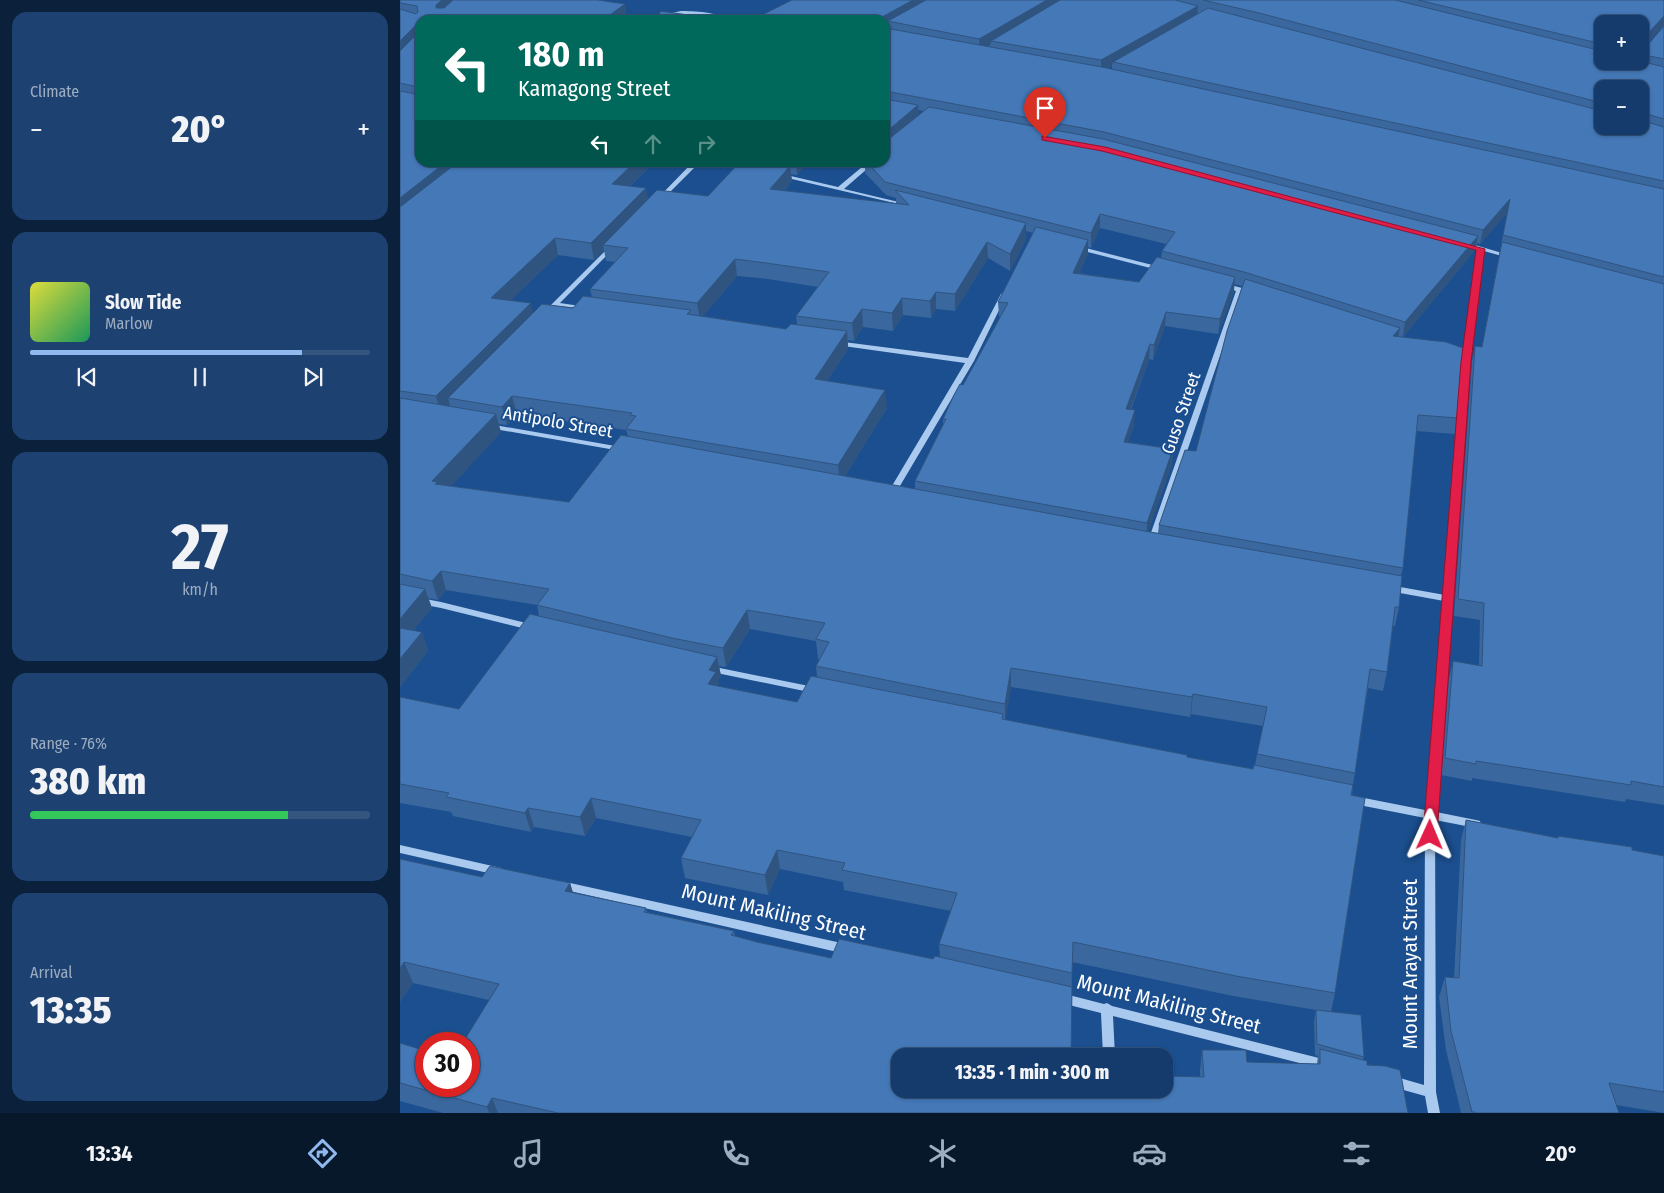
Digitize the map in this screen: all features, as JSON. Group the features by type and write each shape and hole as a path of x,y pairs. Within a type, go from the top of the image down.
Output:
{"street":[{"path":"665,15 691,11 709,15"},
{"path":"656,203 692,167"},
{"path":"736,167 758,172"},
{"path":"841,188 866,167"},
{"path":"777,176 841,188 917,208"},
{"path":"548,311 616,244"},
{"path":"1070,246 1174,272"},
{"path":"1471,246 1519,258"},
{"name":"Mount Arayat Street","path":"1434,1113 1430,1092 1430,815 1449,599 1466,362 1481,249"},
{"path":"1212,282 1259,295"},
{"name":"Guso Street","path":"1150,546 1240,289"},
{"path":"890,496 970,361 1006,290"},
{"path":"555,304 594,310"},
{"path":"831,342 970,361"},
{"path":"1456,358 1466,362"},
{"name":"Antipolo Street","path":"483,425 628,450"},
{"path":"880,494 900,498"},
{"path":"1140,544 1160,548"},
{"path":"1381,587 1449,599"},
{"path":"400,598 441,605 544,630"},
{"path":"704,668 820,691"},
{"path":"1343,797 1489,826"},
{"path":"400,849 506,873"},
{"name":"Mount Makiling Street","path":"545,881 855,951"},
{"name":"Mount Makiling Street","path":"1048,995 1107,1008 1335,1067"},
{"path":"1107,1008 1109,1048"},
{"path":"1382,1079 1430,1092"},
{"path":"1111,1098 1112,1113"}],"building":[{"path":"400,0 442,0 436,5 436,8 444,8 453,0 598,0 625,4 610,15 415,15 415,26 400,41 400,9 416,14 418,12 417,6 400,3"},
{"path":"792,0 913,0 886,15 762,15"},
{"path":"926,0 1047,0 979,39 890,20"},
{"path":"1060,0 1175,0 1198,6 1101,60 991,41"},
{"path":"1203,0 1395,0 1594,49 1594,70 1649,70 1649,63 1664,67 1664,119 1649,115 1649,80 1594,80 1594,101"},
{"path":"1418,0 1664,0 1664,16 1649,32 1649,15 1594,15 1594,42"},
{"path":"1208,8 1594,109 1594,135 1649,135 1649,123 1664,127 1664,181 1113,62"},
{"path":"660,11 688,15 660,15"},
{"path":"1664,26 1664,59 1649,56 1649,43"},
{"path":"890,29 1102,67 1664,189 1664,277 1503,235 1510,199 1483,230 1104,132 890,92"},
{"path":"415,36 415,86 400,83 400,51"},
{"path":"400,91 415,94 415,167 440,167 400,198"},
{"path":"890,100 918,105 890,129"},
{"path":"929,107 1103,139 1478,236 1405,322 1244,272 1162,251 1175,232 1100,214 1091,233 885,182 872,167 890,167 890,138"},
{"path":"452,167 630,167 612,184 646,188 591,243 555,238 491,298 531,303 436,396 400,391 400,207"},
{"path":"735,167 789,167 770,189 909,205 895,190 1026,223 1010,254 987,242 955,294 936,292 930,301 902,298 892,313 862,309 852,323 796,316 829,272 766,263 735,259 697,303 590,289 628,248 603,245 657,190 708,196"},
{"path":"1036,227 1088,240 1073,273 1139,282 1157,257 1235,277 1220,319 1166,312 1154,345 1150,344 1126,409 1135,410 1124,442 1173,449 1147,523 915,481 946,419 943,419 954,395 960,384 963,385 1008,303 998,302"},
{"path":"1502,242 1664,284 1664,787 1631,781 1631,785 1445,758 1453,661 1482,666 1484,603 1458,599 1475,346 1482,347"},
{"path":"1245,279 1400,328 1393,336 1446,342 1463,348 1458,418 1418,415 1403,568 1159,525 1185,450 1196,451 1227,331"},
{"path":"583,296 691,310 687,314 786,329 791,324 847,331 815,379 885,390 838,465 626,429 636,416 630,415 632,413 512,396 502,407 448,398 542,304 573,308"},
{"path":"400,398 496,414 432,481 438,482 435,484 569,502 621,435 1402,576 1399,607 1395,607 1387,672 1370,669 1355,773 1257,754 1267,707 1193,694 1192,697 1011,668 1005,704 816,666 829,642 816,639 825,623 747,610 723,648 672,638 537,605 549,589 441,571 432,581 400,574"},
{"path":"400,584 425,589 400,619"},
{"path":"530,614 717,657 709,670 716,672 708,684 797,702 811,676 1003,714 1002,719 1187,755 1187,757 1253,769 1254,765 1353,785 1351,795 1365,798 1335,993 1236,976 1073,942 1072,973 939,944 957,893 842,870 845,863 777,850 765,875 681,858 701,820 591,798 580,817 528,808 525,813 446,797 449,793 400,784 400,697 459,709"},
{"path":"400,628 422,632 400,659"},
{"path":"1466,820 1558,838 1558,836 1632,847 1632,850 1664,856 1664,1092 1609,1083 1619,1113 1472,1112 1451,1031 1445,977 1459,978"},
{"path":"400,859 482,877 490,866 570,883 565,891 646,908 644,912 734,931 731,935 831,958 839,939 933,959 935,956 1072,987 1071,1048 891,1048 891,1098 1173,1098 1173,1076 1204,1077 1202,1050 1246,1050 1247,1062 1320,1064 1320,1049 1367,1061 1367,1065 1385,1066 1400,1070 1408,1113 558,1113 492,1098 487,1107 451,1097 480,1097 480,1032 469,1032 499,984 404,962 400,969"},
{"path":"1316,1010 1361,1015 1364,1057 1317,1044"},
{"path":"400,1043 415,1048 415,1087 400,1083"}],"route":[{"path":"1045,138 1103,149 1481,249 1466,362 1449,599 1430,815 1430,835"}]}
